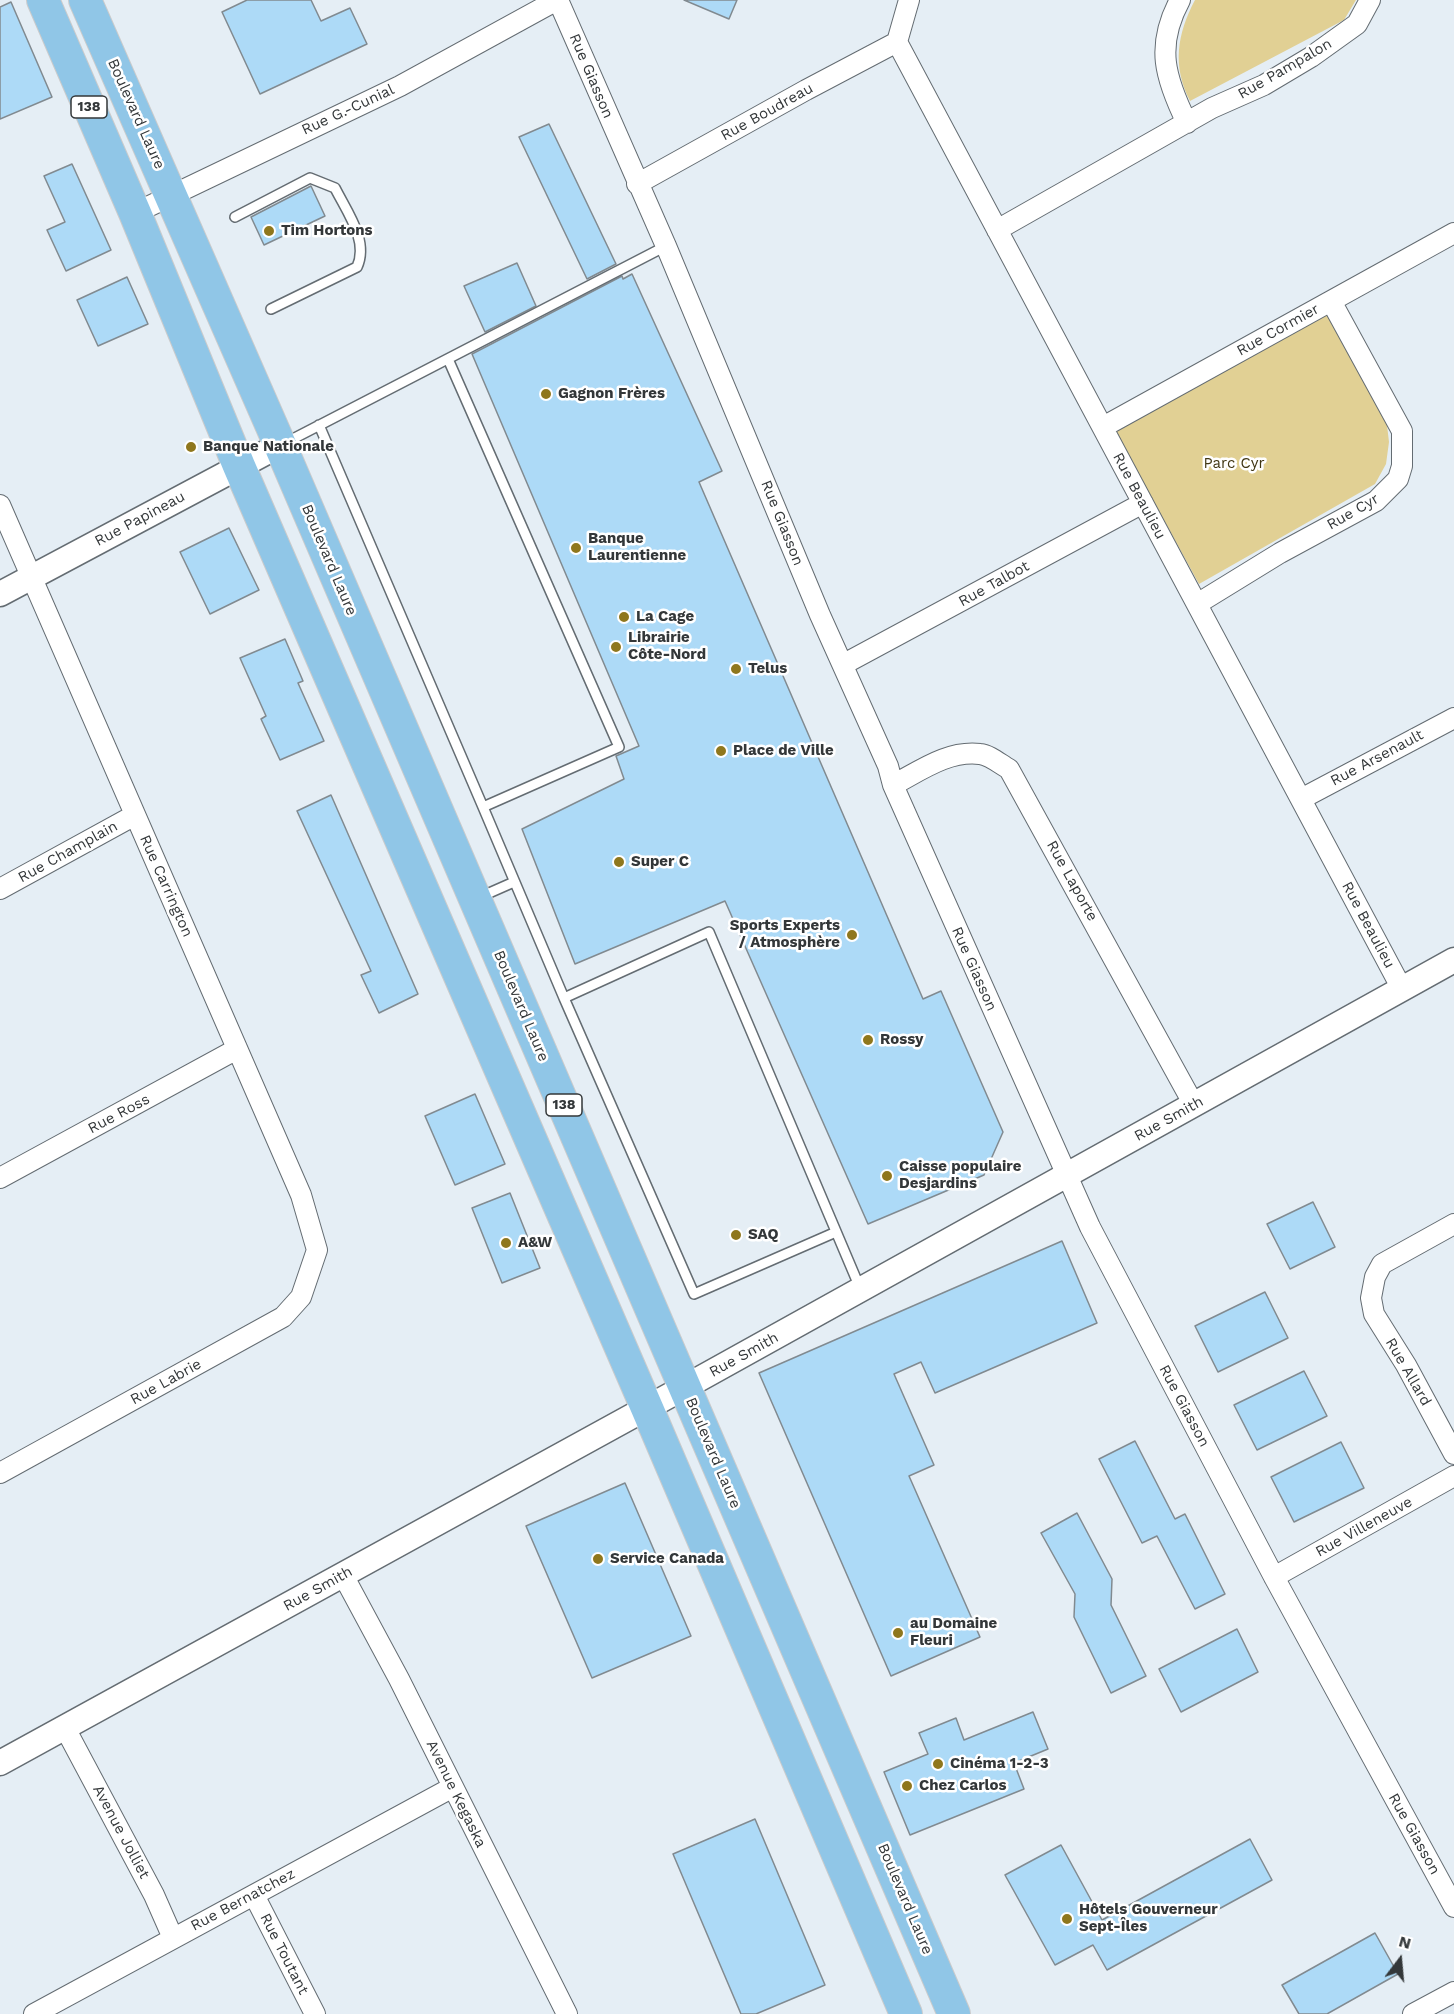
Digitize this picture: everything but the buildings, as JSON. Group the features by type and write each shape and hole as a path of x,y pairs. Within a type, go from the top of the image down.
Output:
{"highway":[{"name":"138","path":"43,0 135,213 239,466 647,1408 906,2014"},
{"name":"Boulevard Laure","path":"85,0 280,445 954,2014"}],"street":[{"name":"Rue G.-Cunial","path":"135,213 400,86 557,0"},
{"name":"Rue Giasson","path":"557,0 666,246 820,615 844,664 888,766 893,785 1049,1140 1068,1175 1090,1227 1274,1577 1454,1907"},
{"path":"897,42 909,0"},
{"path":"1180,0 1170,18 1164,54 1165,69 1187,123"},
{"name":"Rue Pampalon","path":"997,230 1187,123 1264,85 1342,36 1357,24 1370,0"},
{"name":"Rue Boudreau","path":"637,184 897,42"},
{"name":"Rue Beaulieu","path":"897,42 1402,989"},
{"name":"Rue Cormier","path":"1103,427 1454,233"},
{"name":"Rue Cyr","path":"1197,604 1280,553 1376,501 1398,479 1402,466 1402,431 1332,301"},
{"name":"Rue Papineau","path":"0,594 280,445"},
{"name":"Rue Talbot","path":"844,664 1143,503"},
{"name":"Rue Carrington","path":"0,505 301,1195 317,1250 310,1271"},
{"name":"Rue Arsenault","path":"1301,799 1454,718"},
{"name":"Rue Laporte","path":"893,785 943,758 965,754 982,754 1009,769 1194,1105"},
{"name":"Rue Champlain","path":"0,889 135,815"},
{"name":"Rue Smith","path":"0,1763 686,1387 1454,960"},
{"name":"Rue Ross","path":"0,1178 237,1049"},
{"name":"Rue Allard","path":"1454,1224 1382,1264 1371,1287 1374,1314 1406,1365 1454,1454"},
{"name":"Rue Labrie","path":"0,1473 283,1317 302,1297 310,1271"},
{"name":"Rue Villeneuve","path":"1274,1577 1454,1476"},
{"name":"Avenue Kegaska","path":"343,1575 567,2014"},
{"name":"Avenue Jolliet","path":"65,1728 154,1895 173,1938"},
{"name":"Rue Bernatchez","path":"34,2014 64,2007 173,1938 453,1787"},
{"name":"Rue Toutant","path":"254,1895 315,2014"},
{"path":"1413,2014 1454,1992"}],"lane":[{"path":"235,217 310,178 335,189 361,244 362,257 357,267 271,309"},
{"path":"280,445 666,246"},
{"path":"448,359 619,747 483,807"},
{"path":"319,425 564,998 694,1294 836,1232"},
{"path":"476,900 514,882"},
{"path":"564,998 709,932 861,1290"}],"green space":[{"path":"1195,0 1356,0 1344,20 1190,101 1181,75 1179,50 1184,25"},
{"name":"Parc Cyr","path":"1327,312 1386,417 1389,442 1386,464 1375,484 1199,584 1115,431"}],"place":[{"name":"Tim Hortons","path":"269,231"},
{"name":"Gagnon Frères","path":"546,394"},
{"name":"Banque Nationale","path":"191,447"},
{"name":"Banque Laurentienne","path":"576,548"},
{"name":"La Cage","path":"624,617"},
{"name":"Librairie Côte-Nord","path":"616,647"},
{"name":"Telus","path":"736,669"},
{"name":"Place de Ville","path":"721,751"},
{"name":"Super C","path":"619,862"},
{"name":"Sports Experts / Atmosphère","path":"852,935"},
{"name":"Rossy","path":"868,1040"},
{"name":"Caisse populaire Desjardins","path":"887,1176"},
{"name":"SAQ","path":"736,1235"},
{"name":"A&W","path":"506,1243"},
{"name":"Service Canada","path":"598,1559"},
{"name":"au Domaine Fleuri","path":"898,1633"},
{"name":"Cinéma 1-2-3","path":"938,1764"},
{"name":"Chez Carlos","path":"907,1786"},
{"name":"Hôtels Gouverneur Sept-Îles","path":"1067,1919"}]}
